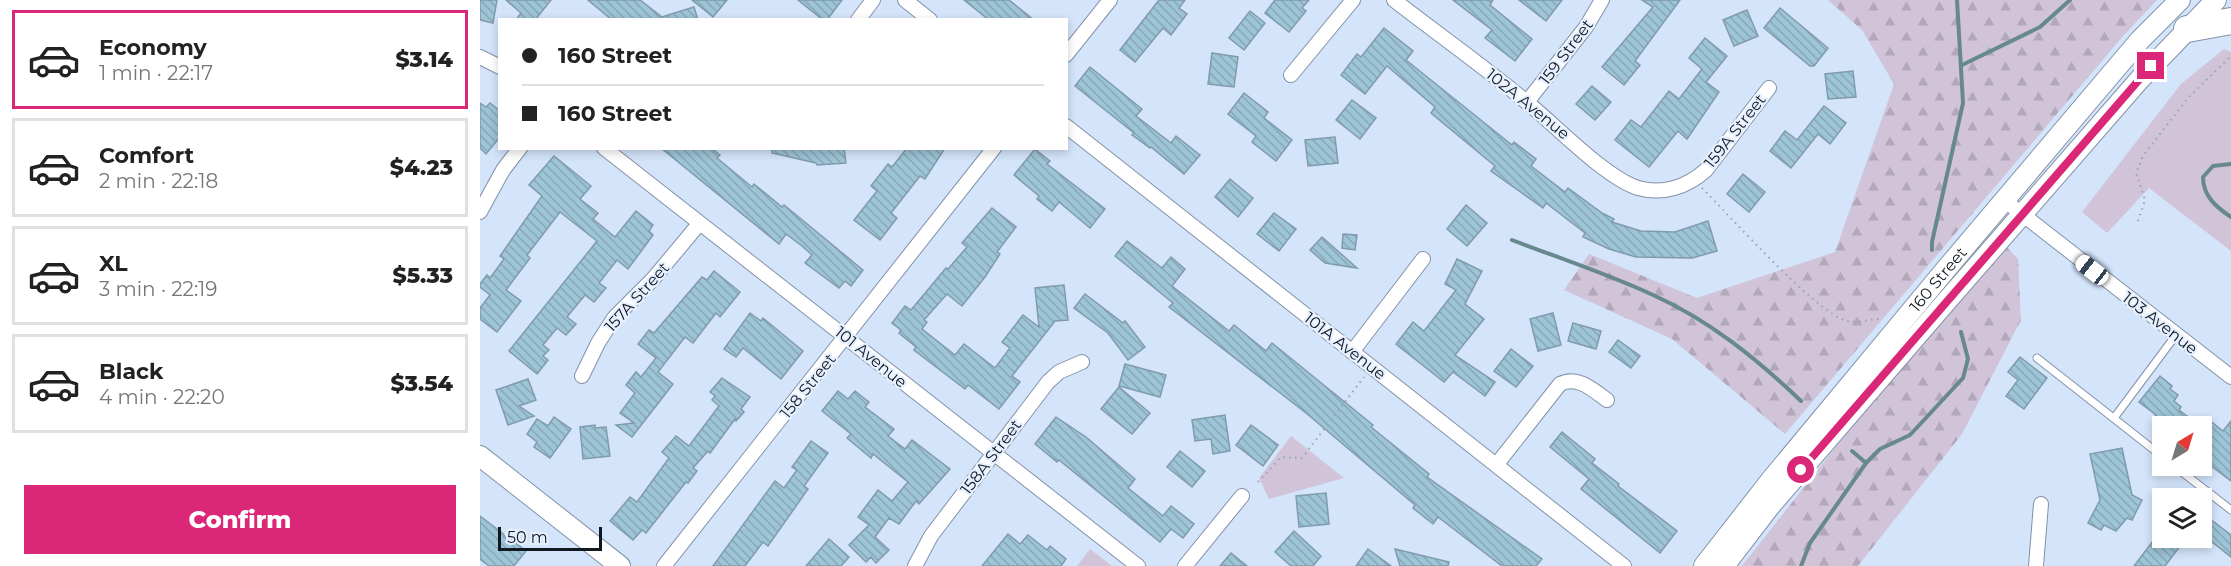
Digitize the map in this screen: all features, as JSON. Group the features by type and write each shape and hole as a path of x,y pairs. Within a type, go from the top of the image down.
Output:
{"highway":[{"path":"2187,29 2231,21"}],"main road":[{"name":"160 Street","path":"1704,566 1771,480 2004,200 2140,40 2181,0"},
{"name":"160 Street","path":"1724,566 1770,506 2022,215 2187,29 2216,0"},
{"path":"480,456 620,566"}],"street":[{"path":"860,18 873,0"},
{"path":"905,0 928,18"},
{"path":"1068,52 1110,0"},
{"path":"1291,75 1353,0"},
{"name":"102A Avenue","path":"1394,0 1527,102 1623,181 1638,187 1668,190"},
{"name":"159 Street","path":"1527,102 1586,27 1602,0"},
{"path":"480,57 498,66"},
{"name":"159A Street","path":"1668,190 1695,180 1706,170 1770,88"},
{"name":"101A Avenue","path":"1068,128 1624,566"},
{"path":"480,212 503,170 518,150"},
{"name":"101 Avenue","path":"606,150 1138,566"},
{"name":"158 Street","path":"664,566 847,338 992,150"},
{"name":"103 Avenue","path":"2004,200 2231,377"},
{"name":"157A Street","path":"582,376 598,343 614,318 654,279 699,224"},
{"path":"1352,352 1423,259"},
{"name":"158A Street","path":"915,566 931,536 1048,382 1059,372 1082,362"},
{"path":"1497,464 1560,384 1582,383 1607,400"},
{"path":"1185,566 1242,496"},
{"path":"2036,566 2041,504"}],"lane":[{"path":"2114,418 2176,335"},
{"path":"2037,358 2152,448"},
{"path":"2187,476 2231,510"}],"path":[{"path":"2138,221 2145,200 2136,173 2144,156 2173,115 2220,64 2231,56"},
{"path":"1700,185 1802,290 1833,314 1847,321 1875,319 1889,321"},
{"path":"1258,482 1281,457 1302,458 1364,377"}],"green space":[{"path":"1828,0 2157,0 2124,35 1785,434 1672,339 1564,290 1589,254 1697,298 1835,252 1894,84 1862,30"},
{"path":"2224,49 2231,52 2231,251 2149,188 2107,233 2082,212 2181,84"},
{"path":"2003,243 2018,259 2021,320 1962,434 1858,566 1742,566 1886,383"},
{"path":"1291,436 1344,478 1269,499 1259,478"},
{"path":"1090,549 1112,566 1077,566"}],"building":[{"path":"480,0 497,0 493,23 480,20"},
{"path":"506,0 551,0 537,18 517,18 521,13"},
{"path":"588,0 640,0 662,17 694,7 697,18 610,18"},
{"path":"692,0 727,0 713,17"},
{"path":"798,0 842,0 828,18 820,18"},
{"path":"964,0 1009,0 1032,18 986,18"},
{"path":"1159,0 1185,0 1179,8 1187,14 1171,35 1163,28 1135,62 1120,50"},
{"path":"1275,0 1309,0 1302,8 1306,11 1289,32 1265,13"},
{"path":"1453,0 1493,0 1490,5 1532,39 1515,61 1485,38 1492,30"},
{"path":"1519,0 1562,0 1546,21"},
{"path":"1642,0 1680,0 1635,61 1640,65 1624,85 1602,67 1653,7"},
{"path":"1780,8 1828,48 1814,66 1810,66 1764,28"},
{"path":"1747,10 1758,36 1734,46 1723,20"},
{"path":"1250,11 1265,23 1244,50 1229,38"},
{"path":"1384,28 1413,51 1406,60 1512,145 1514,142 1536,159 1531,166 1565,192 1568,188 1614,219 1612,222 1641,231 1675,232 1708,221 1717,251 1692,258 1636,257 1609,249 1583,237 1585,233 1546,203 1543,208 1491,171 1495,166 1431,113 1435,107 1387,66 1365,94 1341,75 1357,54 1361,57"},
{"path":"1705,38 1727,56 1706,82 1719,92 1687,139 1678,131 1649,167 1615,140 1631,120 1641,127 1669,91 1679,99 1702,69 1689,58"},
{"path":"1212,53 1238,57 1234,87 1208,84"},
{"path":"1090,67 1142,109 1136,116 1171,143 1176,136 1200,155 1184,174 1151,147 1132,135 1134,133 1075,86"},
{"path":"1853,71 1856,97 1828,99 1825,74"},
{"path":"1592,86 1611,102 1595,120 1576,104"},
{"path":"1244,93 1268,112 1264,118 1292,140 1276,161 1252,142 1256,136 1228,114"},
{"path":"1352,100 1376,118 1360,139 1336,120"},
{"path":"480,103 486,107 490,103 498,109 498,139 486,154 480,148"},
{"path":"1824,106 1846,123 1830,144 1818,134 1791,168 1770,151 1785,131 1797,140"},
{"path":"1335,137 1338,163 1308,166 1305,140"},
{"path":"663,150 714,150 720,155 717,158 752,187 754,184 782,207 784,205 863,270 851,286 845,281 839,288 805,263 812,255 786,234 779,244"},
{"path":"772,150 844,150 846,163 817,165 772,153"},
{"path":"905,150 944,150 925,179 920,176 891,213 897,218 880,240 854,220 877,191 871,186 888,164 892,167"},
{"path":"1036,150 1050,161 1047,164 1105,209 1090,228 1059,202 1052,211 1037,199 1039,196 1014,175"},
{"path":"554,156 591,186 580,199 598,213 593,219 615,237 636,211 653,225 649,231 653,235 628,269 617,260 599,283 606,288 594,302 585,295 567,317 576,324 566,335 557,328 543,345 549,350 543,356 548,360 537,374 509,351 597,241 560,212 527,255 530,258 506,290 521,301 497,332 480,319 480,308 490,295 480,287 480,284 487,275 490,278 504,259 500,256 542,196 529,185"},
{"path":"1743,174 1765,192 1749,212 1727,194"},
{"path":"1230,179 1253,198 1238,217 1215,197"},
{"path":"1466,205 1487,223 1467,246 1447,229"},
{"path":"992,208 1016,227 997,252 1000,254 985,277 962,306 947,294 924,320 927,322 922,329 955,355 964,344 995,368 1010,348 1002,342 1023,315 1039,327 1035,288 1064,285 1068,320 1055,321 1012,376 1020,382 999,409 968,385 965,389 914,350 916,347 899,333 901,330 892,323 905,306 911,310 946,268 948,269 967,247 962,243"},
{"path":"1274,213 1296,229 1279,251 1257,234"},
{"path":"1343,234 1357,235 1355,250 1342,248"},
{"path":"1322,237 1357,268 1325,263 1310,250"},
{"path":"1127,241 1162,268 1171,257 1185,269 1172,286 1229,331 1234,325 1266,351 1272,343 1373,425 1371,427 1429,474 1427,477 1542,559 1536,566 1502,566 1438,517 1433,524 1413,508 1415,505 1306,413 1169,307 1173,303 1115,256"},
{"path":"1457,259 1482,271 1465,304 1484,319 1455,355 1495,382 1485,396 1453,372 1444,382 1396,344 1413,322 1424,331 1456,290 1445,284"},
{"path":"714,271 740,292 720,317 716,313 693,343 685,337 658,372 673,384 632,437 616,425 634,423 620,413 635,393 626,385 636,372 641,377 656,358 638,344 649,330 654,333 702,277 707,280"},
{"path":"1085,294 1123,323 1125,321 1145,347 1128,360 1108,333 1074,308"},
{"path":"750,313 761,321 763,318 803,351 781,379 743,348 736,357 724,349"},
{"path":"1553,313 1561,345 1538,351 1530,319"},
{"path":"1573,323 1601,331 1596,349 1568,341"},
{"path":"1618,340 1640,356 1631,368 1609,352"},
{"path":"1511,349 1533,366 1516,387 1494,371"},
{"path":"2020,357 2047,378 2024,409 2006,396 2018,380 2008,372"},
{"path":"1125,364 1166,375 1160,397 1119,386"},
{"path":"2160,376 2172,386 2170,389 2178,395 2174,401 2181,407 2179,410 2187,416 2155,416 2139,402"},
{"path":"722,378 750,397 741,409 744,412 736,421 735,419 710,453 708,451 693,468 697,471 646,533 642,530 633,540 610,521 630,497 637,502 669,458 662,452 676,436 689,446 719,406 712,400 715,396 710,392"},
{"path":"528,379 536,400 519,406 534,416 508,425 496,390"},
{"path":"1119,387 1150,413 1132,434 1101,409"},
{"path":"838,391 848,399 855,391 869,402 865,407 894,429 888,436 905,449 912,440 950,469 919,504 916,501 899,524 889,518 875,537 889,550 876,563 871,557 866,562 849,545 869,525 858,517 878,490 892,501 908,482 873,454 871,458 847,438 851,434 822,411"},
{"path":"1225,415 1230,451 1213,454 1211,439 1195,441 1192,420"},
{"path":"554,417 571,429 550,458 534,447 537,442 527,434 537,419 548,426"},
{"path":"1056,417 1086,437 1135,479 1128,488 1163,516 1171,506 1194,524 1183,538 1171,529 1160,542 1059,460 1057,462 1035,444"},
{"path":"2231,421 2231,481 2212,467 2212,422 2223,431"},
{"path":"595,425 595,428 606,427 610,456 583,459 580,427"},
{"path":"1251,425 1278,445 1263,466 1236,445"},
{"path":"1562,432 1595,459 1592,463 1619,484 1618,486 1677,531 1660,553 1581,489 1589,479 1550,447"},
{"path":"811,441 828,453 804,486 808,489 768,546 763,542 745,566 713,566 775,481 784,488 797,470 792,467"},
{"path":"2122,448 2132,495 2142,500 2132,520 2127,518 2116,531 2104,525 2101,530 2088,523 2100,500 2090,454"},
{"path":"1180,451 1205,471 1192,487 1167,467"},
{"path":"1326,493 1329,524 1299,527 1296,496"},
{"path":"480,516 526,551 514,566 489,566 480,559"},
{"path":"2212,521 2231,535 2231,557 2212,542"},
{"path":"1294,531 1321,556 1313,566 1291,566 1275,552"},
{"path":"1008,534 1020,544 1028,535 1047,550 1050,546 1066,559 1061,566 982,566"},
{"path":"829,539 849,557 841,566 806,566"},
{"path":"2152,542 2152,548 2179,548 2165,566 2134,566"},
{"path":"1368,549 1391,566 1356,566"},
{"path":"1395,549 1449,562 1448,566 1400,566"},
{"path":"1231,553 1247,566 1220,566"}],"waterway":[{"path":"1932,250 1963,103 1957,0"},
{"path":"1962,65 2040,27 2070,0"},
{"path":"2231,164 2213,166 2203,177 2205,190 2211,200 2231,217"},
{"path":"1512,240 1619,280 1694,316 1732,342 1801,401"},
{"path":"1801,566 1810,543 1866,463 1880,449 1910,435 1963,378 1968,359 1961,332"},
{"path":"1852,451 1866,463"}],"route":[{"path":"1801,470 2151,66"}]}
